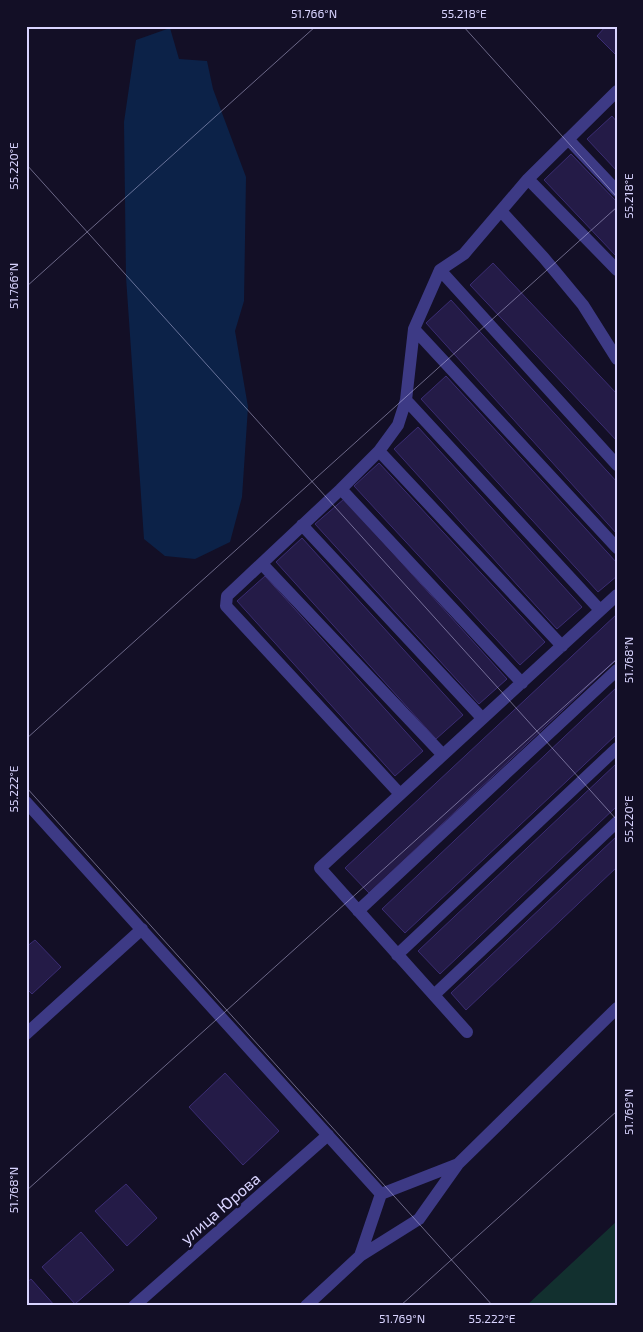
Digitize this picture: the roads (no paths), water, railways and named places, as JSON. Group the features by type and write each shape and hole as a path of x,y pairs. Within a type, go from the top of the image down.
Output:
{"street":[{"path":"400,794 226,606 227,596 341,490 380,450 398,425 406,400 414,329 440,270 464,254 528,179 568,139 614,100"},
{"path":"568,139 617,191"},
{"path":"528,179 617,270"},
{"path":"501,211 544,258 582,305 617,359"},
{"path":"440,270 617,465"},
{"path":"414,329 617,548"},
{"path":"406,400 600,610"},
{"path":"380,450 562,646"},
{"path":"341,490 522,683"},
{"path":"302,525 482,718"},
{"path":"262,564 443,755"},
{"path":"467,1032 320,868 617,595"},
{"path":"358,912 617,670"},
{"path":"397,955 617,748"},
{"path":"26,802 381,1194"},
{"path":"434,995 617,822"},
{"path":"26,1034 142,930"},
{"path":"306,1306 360,1256 418,1219 458,1164 617,1008"},
{"name":"улица Юрова","path":"134,1306 328,1135"},
{"path":"381,1194 458,1164"},
{"path":"360,1256 381,1194"}],"water":[{"path":"170,28 179,59 207,61 213,89 246,177 244,301 235,331 248,407 242,497 230,542 195,559 165,556 144,539 126,277 124,122 136,40"}]}
